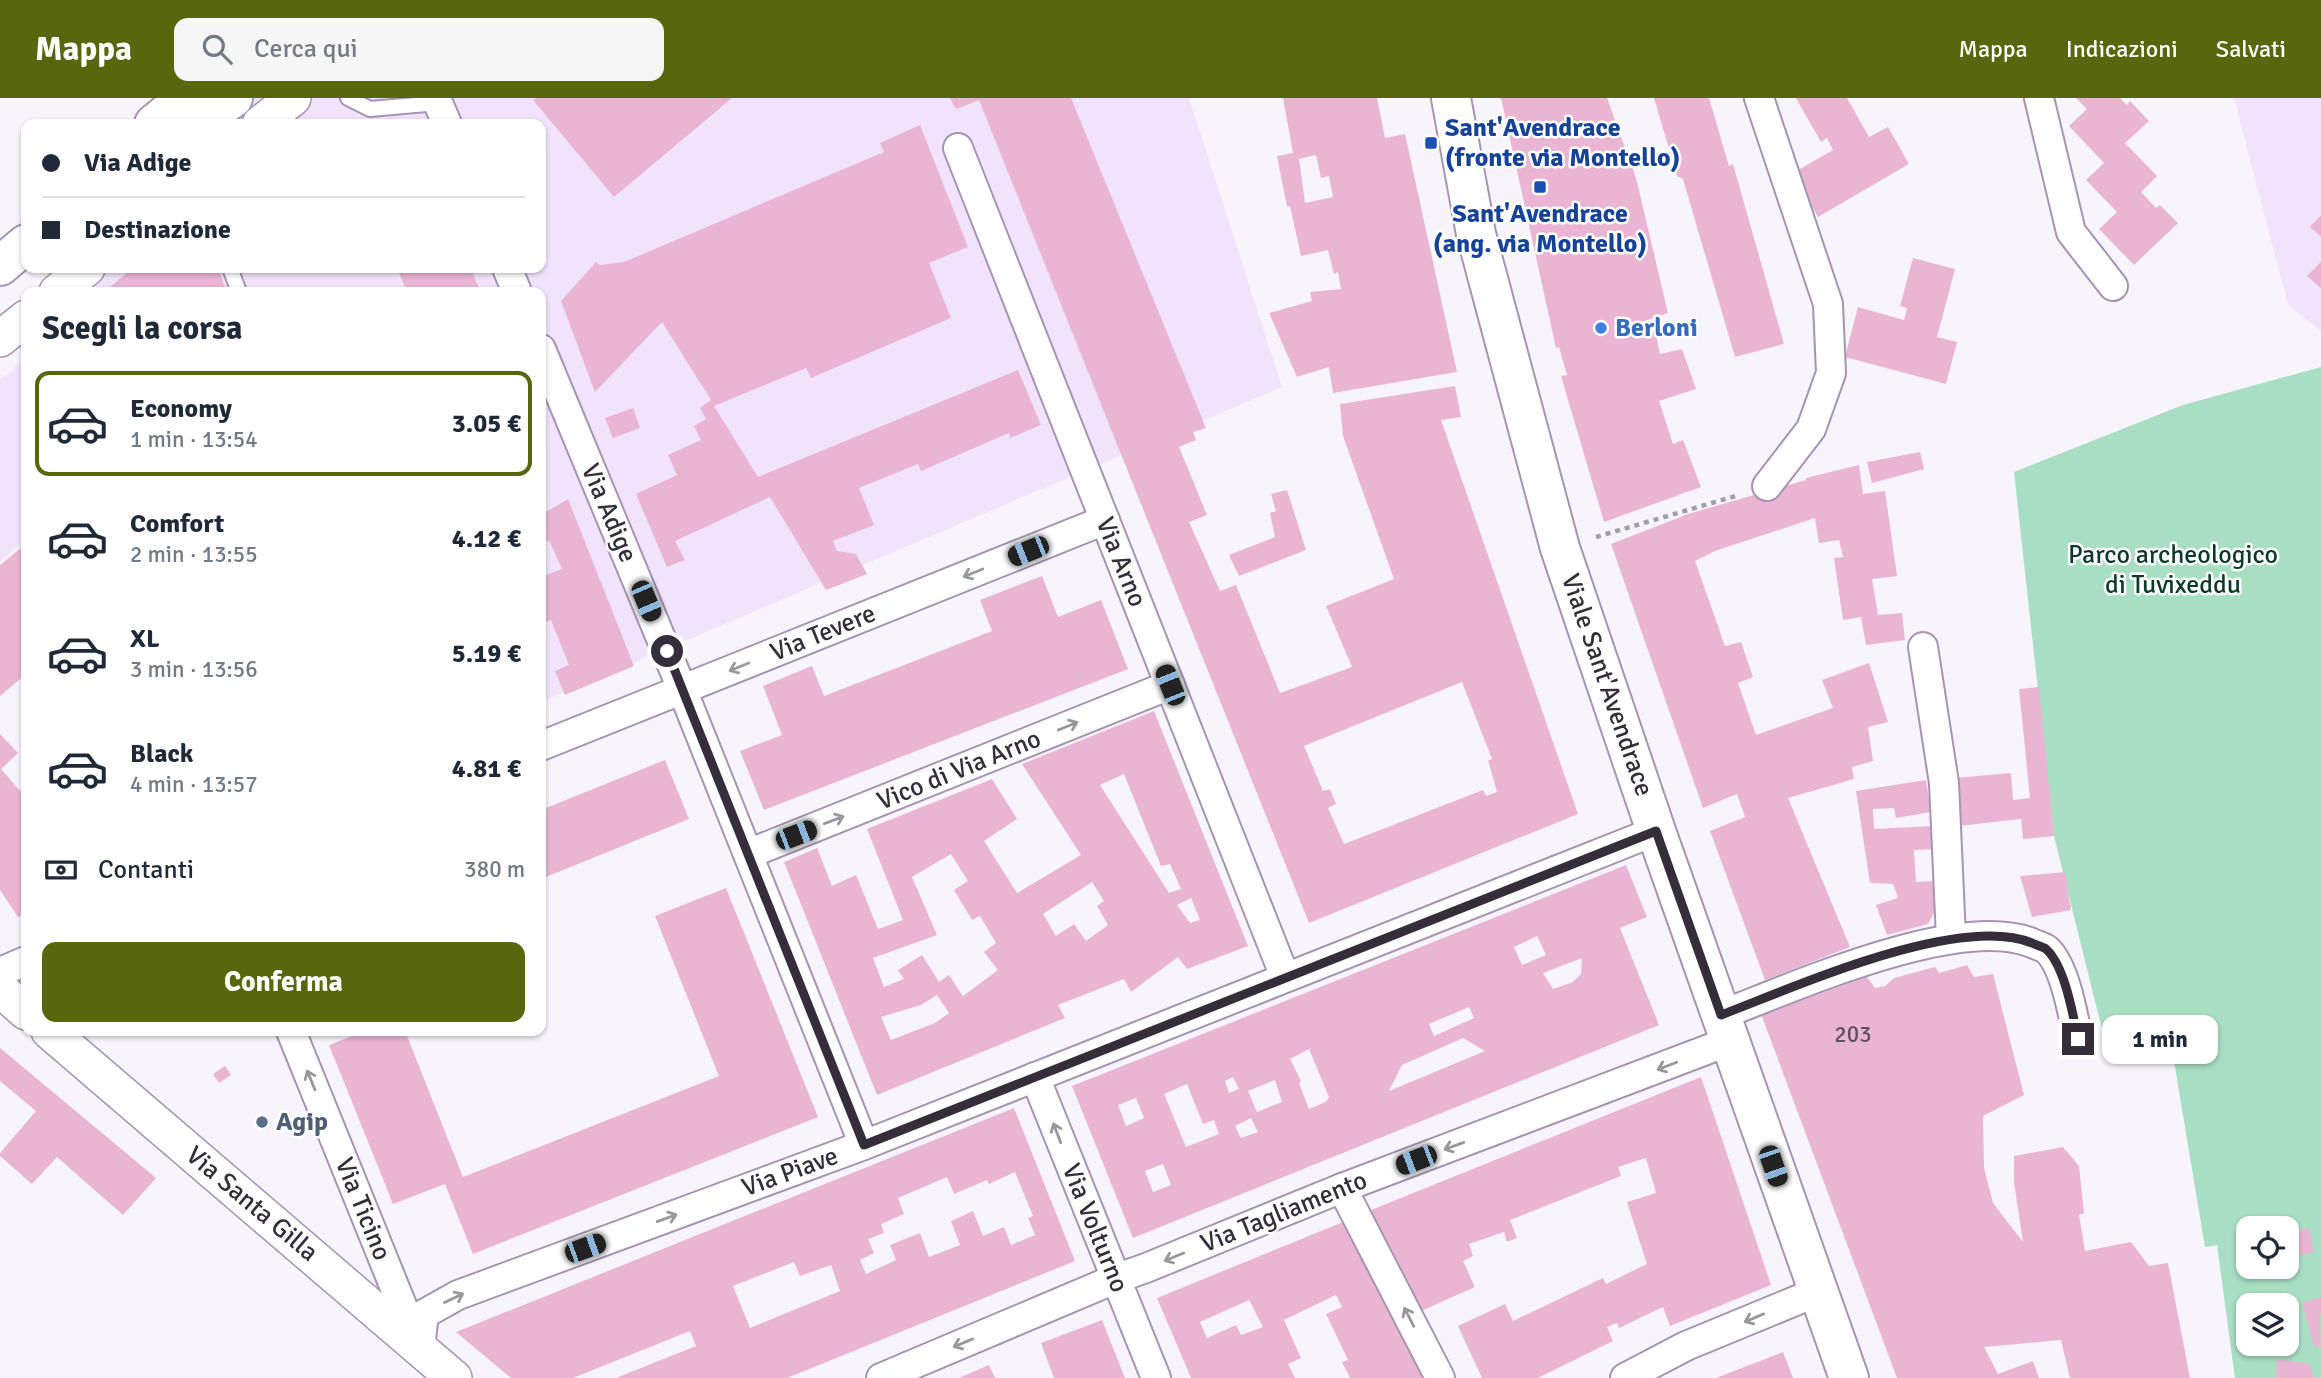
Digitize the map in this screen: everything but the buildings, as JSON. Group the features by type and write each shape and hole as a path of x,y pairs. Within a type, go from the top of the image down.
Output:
{"main road":[{"path":"160,119 186,98"},
{"path":"203,119 233,98"},
{"name":"Viale Sant'Avendrace","path":"1451,98 1476,234 1560,548 1656,831 1849,1378"},
{"path":"0,266 21,248"}],"street":[{"path":"266,119 293,98"},
{"path":"1759,98 1828,304 1831,373 1811,429 1766,486"},
{"path":"2039,98 2071,232 2113,286"},
{"name":"Via Arno","path":"958,148 1284,977"},
{"path":"63,287 81,273"},
{"path":"0,339 21,322"},
{"name":"Via Adige","path":"546,361 682,689 864,1145"},
{"name":"Via Tevere","path":"546,745 1105,520"},
{"path":"1923,647 1944,783 1951,938"},
{"name":"Vico di Via Arno","path":"748,854 1170,685"},
{"name":"Via Piave","path":"419,1348 424,1314 458,1295 864,1145 1656,831"},
{"name":"Via Tagliamento","path":"881,1378 1726,1028 1867,961 1951,938 1981,935 2019,938 2046,949 2062,974 2078,1039"},
{"path":"0,972 21,963"},
{"path":"0,989 21,1008"},
{"name":"Via Santa Gilla","path":"55,1036 454,1378"},
{"name":"Via Ticino","path":"293,1036 419,1348"},
{"name":"Via Volturno","path":"1035,1077 1156,1378"},
{"path":"1342,1188 1440,1378"},
{"path":"1625,1378 1686,1346 1817,1292"}],"lane":[{"path":"348,98 370,109 441,108"}],"path":[{"path":"1560,548 1766,486"}],"shaded area":[{"path":"248,98 1189,98 1282,387 546,700 546,287 84,287 97,273 546,273 546,119 230,119"},
{"path":"2234,98 2321,98 2321,331 2288,305"},
{"path":"21,360 21,543 0,562 0,379 11,372"}],"green space":[{"name":"Parco archeologico di Tuvixeddu","path":"2321,367 2321,1378 2235,1378 2217,1245 2205,1247 2171,1043 2106,1045 2054,836 2014,472 2183,405"}],"place":[{"name":"Sant'Avendrace (fronte via Montello)","path":"1431,143"},
{"name":"Sant'Avendrace (ang. via Montello)","path":"1540,187"},
{"name":"Berloni","path":"1601,328"},
{"name":"Agip","path":"262,1122"}],"route":[{"path":"667,651 864,1145 1656,831 1721,1015 1867,961 1951,938 1981,935 2019,938 2046,949 2062,974 2078,1039"}]}
